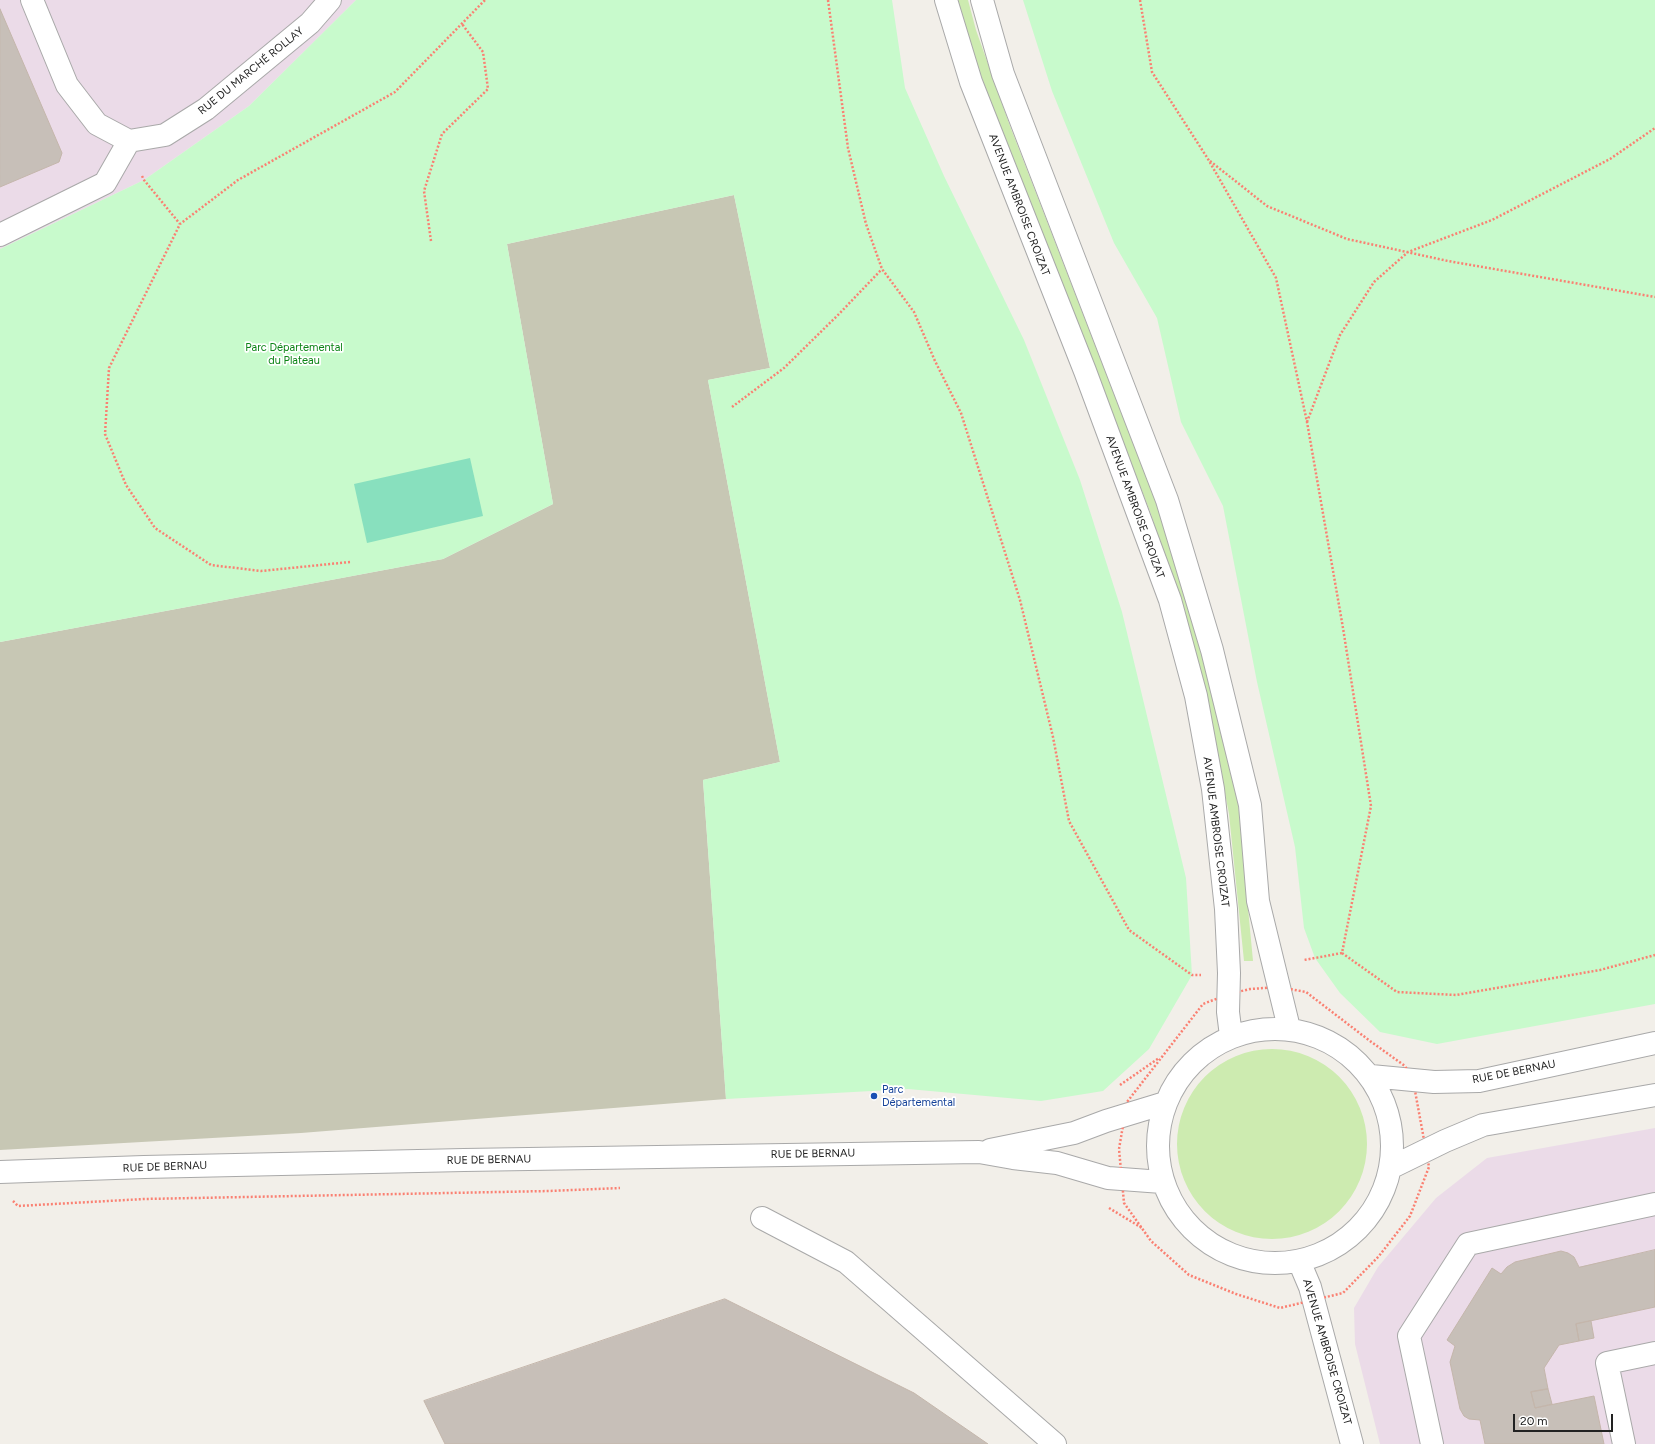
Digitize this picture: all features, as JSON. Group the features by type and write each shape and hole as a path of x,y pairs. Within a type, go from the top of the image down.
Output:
{"street":[{"path":"0,236 105,183 129,141 97,124 67,85 32,0"},
{"name":"RUE DU MARCHÉ ROLLAY","path":"129,141 165,135 206,109 310,23 330,0"},
{"name":"AVENUE AMBROISE CROIZAT","path":"946,0 971,82 1085,371 1170,600 1196,696 1213,789 1226,909 1229,994 1228,1012 1231,1036"},
{"path":"982,0 1003,74 1169,507 1212,650 1250,805 1258,901 1289,1028"},
{"path":"1289,1028 1320,1036 1348,1053 1371,1076 1386,1104 1390,1120 1393,1135 1392,1167 1380,1200 1360,1228 1332,1249 1300,1261 1265,1263 1232,1256 1207,1242 1201,1238 1178,1213 1162,1182 1157,1143 1165,1103 1180,1075 1203,1052 1231,1036 1259,1029 1289,1028"},
{"name":"RUE DE BERNAU","path":"1371,1076 1434,1082 1479,1081 1655,1043"},
{"path":"1392,1167 1483,1125 1655,1095"},
{"name":"RUE DE BERNAU","path":"0,1172 144,1167 464,1160 492,1161 635,1157 979,1152 1074,1133 1106,1121 1165,1103"},
{"name":"RUE DE BERNAU","path":"979,1152 1057,1163 1108,1178 1162,1182"},
{"path":"1432,1444 1409,1336 1468,1244 1655,1204"},
{"path":"762,1218 846,1262 1055,1444"},
{"name":"AVENUE AMBROISE CROIZAT","path":"1300,1261 1314,1300 1352,1444"},
{"path":"1624,1444 1607,1363 1655,1353"}],"path":[{"path":"350,562 261,571 211,566 155,528 126,485 105,434 109,368 180,224 238,180 395,92 485,0"},
{"path":"828,0 848,148 866,224 882,269 914,312 935,361 961,413 1020,600 1053,737 1069,821 1129,930 1192,975"},
{"path":"1140,0 1152,72 1208,159 1276,278 1307,422 1343,628 1371,806 1342,953"},
{"path":"430,241 424,191 442,134 488,89 483,52 462,24"},
{"path":"1307,422 1340,335 1374,282 1408,252 1492,220 1610,159 1655,128"},
{"path":"129,141 144,180 180,224"},
{"path":"1208,159 1267,206 1347,239 1456,263 1655,297"},
{"path":"732,407 784,368 882,269"},
{"path":"1304,960 1342,953 1397,992 1456,995 1600,970 1655,955"},
{"path":"1279,987 1306,992 1405,1066 1413,1080 1429,1167 1410,1216 1379,1256 1343,1293 1280,1308 1229,1292 1189,1274 1151,1241 1124,1203 1119,1150 1126,1102 1203,1004 1229,994 1250,989 1279,987"},
{"path":"12,1201 18,1206 160,1199 628,1188"},
{"path":"1103,1204 1142,1228"}],"shaded area":[{"path":"0,0 356,0 249,106 144,180 0,249"},
{"path":"734,195 770,368 708,380 780,762 703,780 726,1099 301,1133 0,1150 0,642 443,559 553,504 507,244"},
{"path":"1655,1128 1655,1444 1380,1444 1355,1344 1354,1308 1378,1267 1436,1198 1487,1158"}],"green space":[{"name":"Parc Départemental du Plateau","path":"356,0 892,0 905,88 944,176 1024,340 1080,480 1122,612 1186,878 1192,975 1149,1049 1103,1091 1041,1101 908,1089 726,1099 703,780 780,762 708,380 770,368 734,195 507,244 553,504 443,559 0,642 0,249 144,180 249,106"},
{"path":"956,0 968,0 976,30 1010,126 1159,510 1222,719 1238,802 1253,961 1244,961 1229,814 1211,722 1187,628 1151,514 1001,129 970,46"},
{"path":"1023,0 1655,0 1655,1004 1437,1044 1380,1032 1340,993 1315,958 1304,928 1295,847 1257,682 1223,506 1181,422 1157,318 1114,243 1052,91"},
{"path":"470,458 483,516 367,543 354,484"},
{"path":"1272,1049 1290,1051 1308,1057 1325,1065 1339,1077 1351,1091 1359,1108 1365,1126 1367,1144 1365,1162 1359,1180 1351,1197 1339,1211 1325,1223 1308,1231 1290,1237 1272,1239 1254,1237 1236,1231 1219,1223 1205,1211 1193,1197 1185,1180 1179,1162 1177,1144 1179,1126 1185,1108 1193,1091 1205,1077 1219,1065 1236,1057 1254,1051"}],"building":[{"path":"0,9 62,153 59,162 0,187"},
{"path":"1655,1250 1655,1307 1576,1324 1579,1341 1559,1345 1544,1368 1548,1389 1531,1392 1535,1408 1594,1396 1604,1444 1485,1444 1480,1420 1469,1419 1464,1416 1460,1409 1450,1362 1455,1346 1447,1340 1492,1268 1501,1274 1507,1267 1515,1262 1561,1251 1574,1257 1579,1267"},
{"path":"725,1299 914,1393 988,1444 445,1444 424,1401"},
{"path":"1591,1321 1594,1338 1579,1341 1576,1324"},
{"path":"1548,1389 1552,1404 1535,1408 1531,1392"}],"place":[{"name":"Parc Départemental","path":"874,1096"}]}
